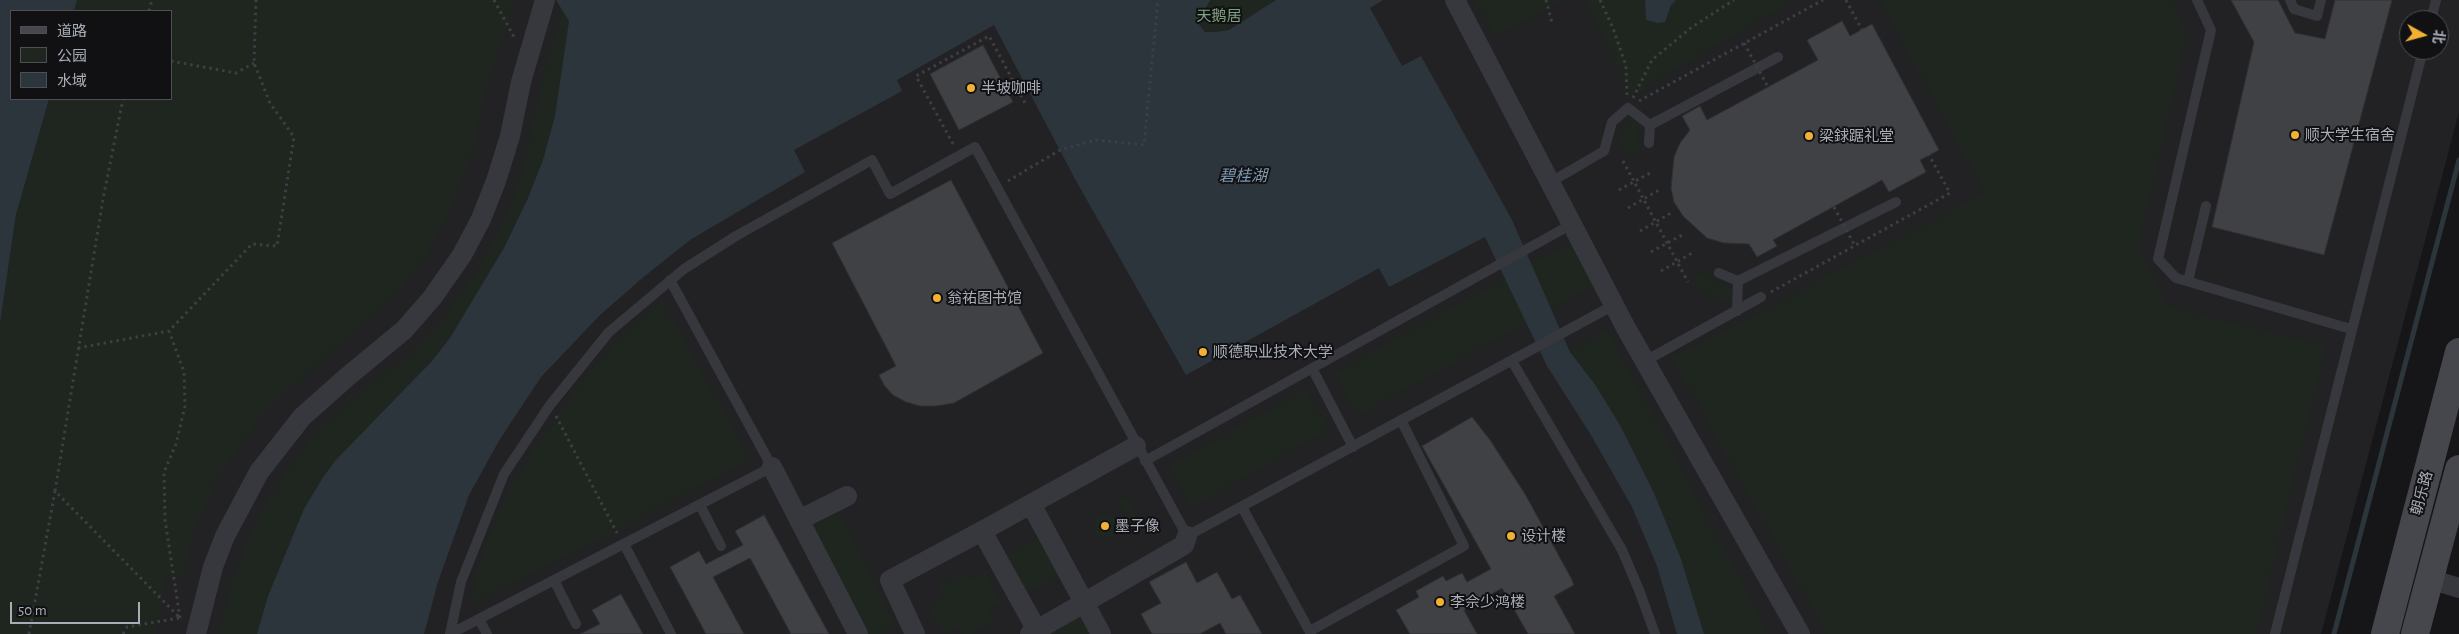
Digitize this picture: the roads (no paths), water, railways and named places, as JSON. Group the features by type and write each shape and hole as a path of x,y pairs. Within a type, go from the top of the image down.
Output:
{"street":[{"path":"196,634 213,567 225,536 259,472 302,417 404,330 432,298 466,248 481,219 496,181 510,136 521,82 545,0"},
{"path":"1454,0 1614,305 1800,634"},
{"name":"朝乐路","path":"2385,634 2459,352"},
{"path":"914,634 890,580 1031,504 1141,453"},
{"path":"772,468 858,634"},
{"name":"朝乐路","path":"2415,634 2459,469"},
{"path":"799,520 847,496"},
{"path":"1031,504 1101,634"},
{"path":"982,531 1035,633 1184,545 1187,536"},
{"path":"2402,572 2459,588"}],"lane":[{"path":"2198,0 2211,30 2158,259 2176,278 2352,329"},
{"path":"2290,0 2294,9 2317,16 2321,0"},
{"path":"1650,124 1778,57"},
{"path":"2275,634 2420,60"},
{"path":"1550,183 1604,150 1612,122 1628,108 1650,124"},
{"path":"1649,143 1650,124"},
{"path":"450,634 461,582 501,482 550,405 609,332 670,280 736,236 872,160 890,194 975,147 1187,536 1402,422 1614,305"},
{"path":"1719,273 1738,281 1896,202"},
{"path":"2188,281 2206,206"},
{"path":"1141,453 1312,368 1572,224"},
{"path":"450,634 772,468 670,280"},
{"path":"1737,311 1738,281"},
{"path":"1645,361 1761,297"},
{"path":"1512,361 1622,550 1640,590 1655,634"},
{"path":"1312,368 1353,448"},
{"path":"1242,507 1311,633 1464,546 1402,422"},
{"path":"700,505 721,546"},
{"path":"624,544 671,634"},
{"path":"554,580 576,624"},
{"path":"478,619 487,634"}],"water":[{"path":"0,0 77,0 74,10 10,10 10,100 49,100 16,215 0,324"},
{"name":"碧桂湖","path":"556,0 1210,0 1198,23 1205,32 1216,32 1229,30 1276,0 1383,0 1370,8 1402,66 1421,56 1512,220 1570,352 1596,386 1621,427 1654,493 1681,559 1704,634 1677,634 1657,566 1632,507 1591,435 1547,366 1485,237 1389,287 1379,268 1186,375 1075,179 994,25 897,80 902,91 794,150 805,172 690,240 599,316 541,377 500,439 469,495 438,582 424,634 257,634 268,596 304,509 322,479 335,461 431,362 450,338 504,248 528,198 543,160 555,116 569,21"},
{"path":"1645,0 1676,0 1671,5 1665,22 1658,23 1646,20"}],"waterway":[{"path":"2334,634 2459,160"}],"place":[{"name":"半坡咖啡","path":"971,88"},
{"name":"顺大学生宿舍","path":"2295,135"},
{"name":"梁銶踞礼堂","path":"1809,136"},
{"name":"翁祐图书馆","path":"937,298"},
{"name":"顺德职业技术大学","path":"1203,352"},
{"name":"墨子像","path":"1105,526"},
{"name":"设计楼","path":"1511,536"},
{"name":"李佘少鸿楼","path":"1440,602"}],"park label":[{"name":"天鹅居","path":"1219,16"}]}
